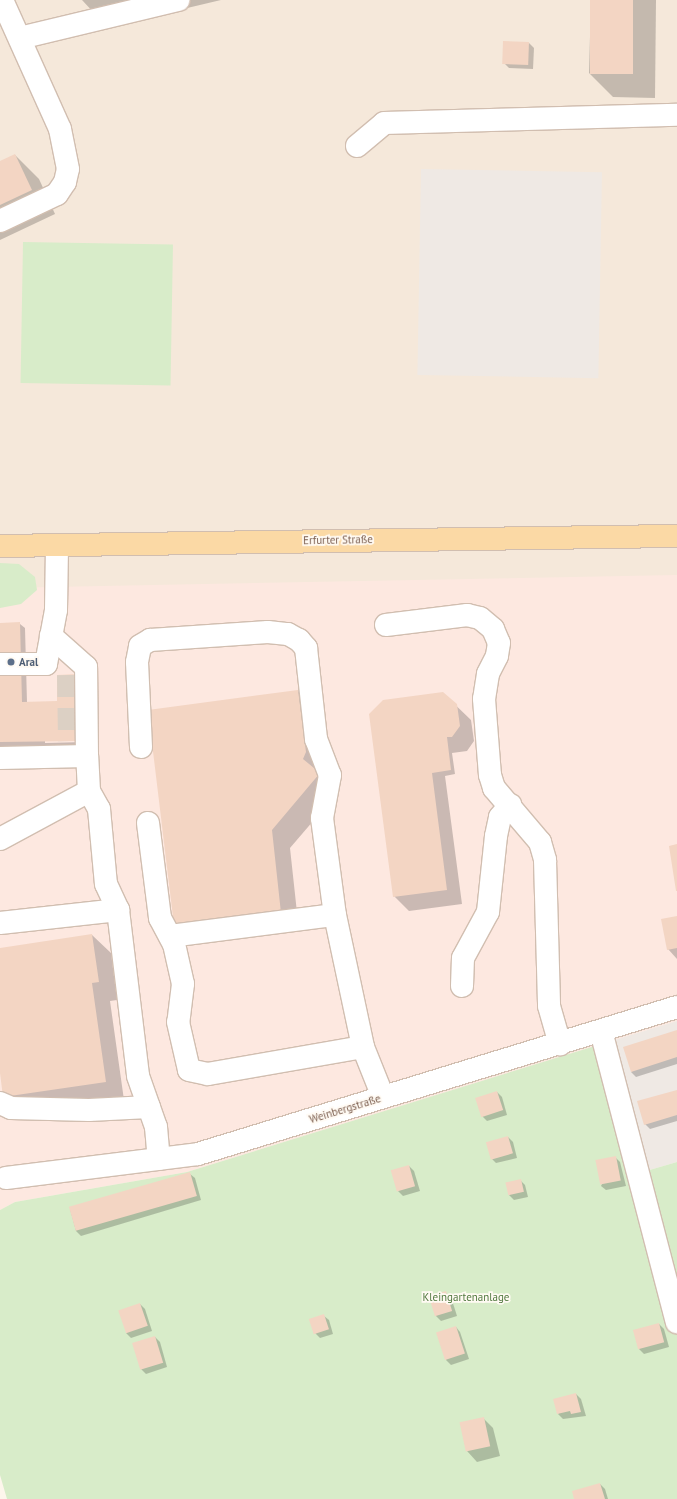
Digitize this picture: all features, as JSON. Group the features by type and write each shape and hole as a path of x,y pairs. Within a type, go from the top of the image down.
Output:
{"main road":[{"name":"Erfurter Straße","path":"0,546 677,536"}],"street":[{"path":"0,221 57,194 65,182 68,169 60,129 11,31 2,0"},
{"path":"11,31 178,0"},
{"path":"357,146 384,122 677,115"},
{"path":"0,664 46,664 56,610 57,546"},
{"path":"386,625 467,615 480,618 493,629 499,643 497,656 488,674 484,699 490,775 494,788 540,842 545,860 549,1006 560,1044"},
{"path":"141,747 137,662 140,646 150,640 268,632 288,634 299,640 306,648 316,739 330,775 322,818 335,915 363,1047 383,1097"},
{"path":"51,636 86,667 75,751 89,791 99,809 106,884 118,910 138,1076 156,1127 159,1159"},
{"path":"68,651 68,674"},
{"path":"0,758 75,751"},
{"path":"0,839 89,791"},
{"path":"462,986 463,958 488,912 496,836 500,818 510,805"},
{"path":"148,823 160,918 170,936 183,984 178,1022 189,1070 208,1074 363,1047"},
{"path":"0,923 118,910"},
{"path":"170,936 335,915"},
{"name":"Weinbergstraße","path":"6,1178 198,1154 677,1007"},
{"path":"601,1031 677,1322"},
{"path":"0,1103 11,1108 89,1110 148,1107"}],"shaded area":[{"path":"0,0 677,0 677,588 0,588"},
{"path":"421,169 602,172 598,378 417,375"},
{"path":"677,575 677,1021 187,1172 15,1202 0,1210 0,588"},
{"path":"677,1021 677,1162 629,1176 595,1046"}],"green space":[{"path":"23,242 173,245 171,386 21,383"},
{"path":"0,563 19,564 35,577 37,590 21,604 0,608"},
{"name":"Kleingartenanlage","path":"595,1046 629,1176 677,1162 677,1499 7,1499 0,1475 0,1210 15,1202 187,1172"}],"building":[{"path":"590,0 633,0 633,74 590,74"},
{"path":"503,41 529,42 528,65 502,64"},
{"path":"15,154 32,190 0,205 0,161"},
{"path":"20,622 22,702 57,701 57,675 79,674 80,741 0,742 0,623"},
{"path":"298,690 306,752 303,759 320,773 272,830 281,913 174,925 148,710"},
{"path":"443,692 457,704 460,726 452,737 447,737 451,770 432,773 447,890 393,897 369,714 383,700"},
{"path":"677,844 677,891 676,891 669,846"},
{"path":"677,916 677,948 667,950 661,919"},
{"path":"92,934 99,982 92,983 106,1082 3,1097 0,1073 0,948"},
{"path":"677,1030 677,1057 631,1072 623,1047"},
{"path":"677,1090 677,1115 644,1125 637,1101"},
{"path":"497,1091 503,1110 481,1117 475,1098"},
{"path":"508,1136 513,1153 491,1160 486,1142"},
{"path":"616,1156 621,1181 600,1185 595,1160"},
{"path":"409,1165 415,1186 397,1191 391,1170"},
{"path":"190,1172 197,1196 76,1231 69,1207"},
{"path":"521,1179 524,1192 508,1195 505,1183"},
{"path":"446,1291 452,1311 435,1316 429,1296"},
{"path":"140,1303 148,1326 126,1333 118,1310"},
{"path":"324,1314 329,1329 314,1334 309,1319"},
{"path":"659,1323 664,1342 638,1349 633,1330"},
{"path":"456,1326 465,1354 445,1360 436,1332"},
{"path":"155,1336 163,1363 140,1370 132,1343"},
{"path":"576,1393 581,1412 571,1414 570,1411 557,1414 553,1399"},
{"path":"484,1417 490,1446 466,1452 460,1422"},
{"path":"600,1483 605,1499 574,1499 572,1491"}],"tunnel":[{"path":"68,675 69,741"}],"place":[{"name":"Aral","path":"11,662"}]}
